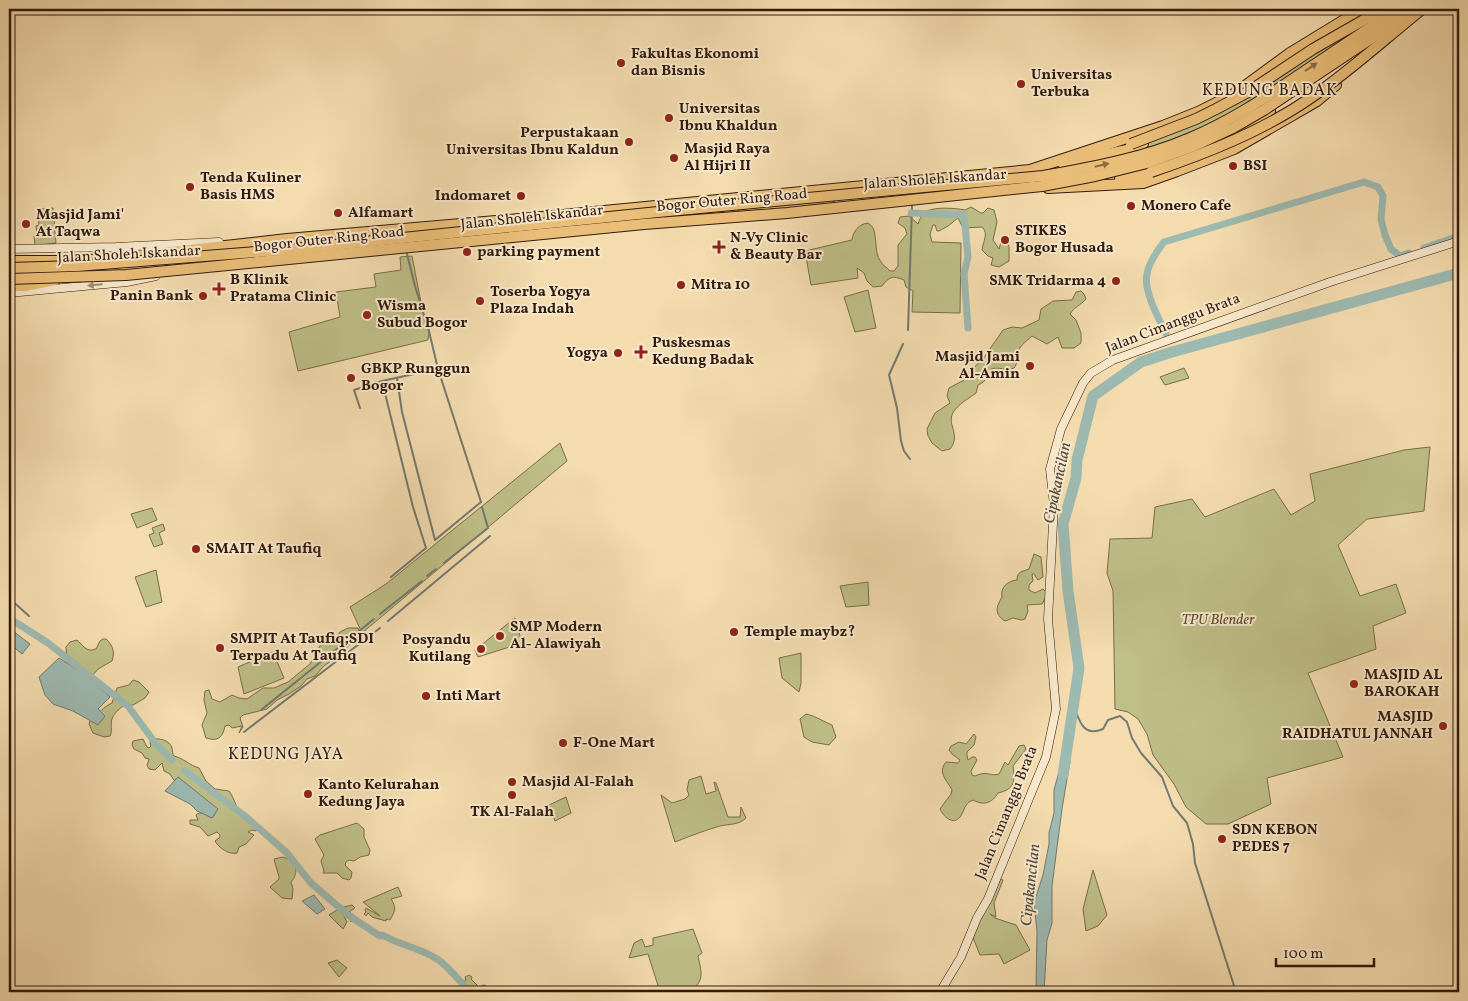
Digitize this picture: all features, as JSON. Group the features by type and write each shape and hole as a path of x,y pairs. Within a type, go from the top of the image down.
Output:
{"highway":[{"name":"Jalan Sholeh Iskandar","path":"1030,170 1163,126 1198,112 1234,94 1290,53 1334,24 1362,9"},
{"name":"Jalan Sholeh Iskandar","path":"9,262 118,258 287,239 1030,170 1091,159 1127,150 1196,123 1248,96 1382,9"},
{"path":"1091,159 1196,119 1232,100 1382,9"},
{"path":"1398,9 1404,18"},
{"name":"Bogor Outer Ring Road","path":"9,278 658,212 1043,176 1101,166 1144,155 1192,137 1226,121 1265,98 1398,9"},
{"name":"Bogor Outer Ring Road","path":"9,268 126,275 634,225 787,213 1042,186 1124,170 1194,146 1233,128 1264,110 1415,9"},
{"name":"Jalan Sholeh Iskandar","path":"1058,187 1141,170 1254,122 1404,18 1423,9"},
{"path":"1084,182 1118,179 1151,172 1233,142 1312,97 1423,9"},
{"name":"Jalan Sholeh Iskandar","path":"9,278 194,267 724,213 968,192 1142,182 1177,172 1234,149 1317,101 1428,9"},
{"path":"723,200 724,213"},
{"path":"9,262 78,271"},
{"path":"9,286 25,286 78,271"}],"street":[{"path":"9,249 116,247 287,239"},
{"name":"Jalan Cimanggu Brata","path":"940,992 988,899 1046,757 1052,732 1056,709 1048,619 1054,505 1050,469 1061,430 1083,383 1091,374 1113,360 1330,282 1459,241"},
{"path":"9,293 127,282 194,267"}],"green space":[{"path":"1349,30 1361,44 1172,155 1128,150"},
{"path":"971,207 981,213 988,208 994,210 997,222 993,240 999,249 1002,238 1006,238 1009,247 1009,261 999,267 991,265 993,258 982,250 985,232 982,227 963,228 958,218 939,231 933,225 930,234 932,242 961,243 960,313 912,312 913,291 906,287 904,280 891,278 882,286 873,287 867,281 864,273 857,268 858,278 811,285 805,251 852,240 857,228 868,223 874,230 878,257 883,265 890,271 894,271 898,266 898,245 907,234 905,228 898,223 900,217 909,216 918,224 923,214 932,209 965,210"},
{"path":"53,208 56,243 35,246 34,236 37,236 36,226 39,225 38,209"},
{"name":"Wisma Subud Bogor","path":"412,256 425,323 427,324 429,334 428,340 298,371 289,332 340,317 336,292 376,287 374,274 401,270 400,257"},
{"path":"868,290 876,328 855,332 844,297"},
{"path":"1081,291 1086,299 1070,314 1076,320 1081,333 1081,343 1074,348 1062,348 1058,337 1047,344 1032,336 1019,350 1014,368 991,369 988,377 978,385 976,393 961,403 954,411 951,420 954,439 950,449 942,451 932,443 927,429 935,413 950,403 947,396 949,388 964,380 970,371 983,359 1003,330 1012,327 1022,328 1039,320 1041,309 1053,301 1072,300 1076,292"},
{"path":"1184,368 1189,378 1165,385 1160,377"},
{"path":"560,443 567,461 362,633 350,607 386,584"},
{"name":"TPU Blender","path":"1430,447 1424,511 1367,519 1338,545 1360,596 1396,584 1406,613 1373,626 1376,649 1308,673 1343,757 1267,778 1271,804 1228,824 1206,824 1186,807 1174,784 1153,755 1147,734 1138,719 1128,712 1115,709 1113,591 1107,573 1110,539 1152,538 1155,507 1192,499 1205,517 1274,489 1291,515 1315,501 1310,474 1404,450"},
{"path":"152,508 157,520 137,528 131,514"},
{"path":"163,524 165,530 159,533 163,544 154,547 149,535 154,533 152,528"},
{"path":"1034,554 1041,557 1043,577 1038,580 1032,574 1033,581 1029,585 1029,590 1035,593 1043,589 1047,596 1042,604 1027,605 1028,611 1025,619 1013,618 1005,621 999,616 997,610 1002,597 1003,587 1017,580 1019,573 1029,569"},
{"path":"156,570 162,602 146,607 135,577"},
{"path":"868,582 869,605 846,607 840,586"},
{"path":"515,618 522,643 478,657 475,650"},
{"path":"348,628 358,628 361,634 315,676 307,679 301,686 277,700 267,709 243,715 240,718 243,727 239,733 242,726 232,728 229,725 225,726 219,738 206,738 202,725 207,713 204,700 205,691 209,690 212,699 220,702 232,695 247,699 263,688 274,688 288,682 310,664 321,644 335,639 340,632"},
{"path":"103,639 106,639 112,646 112,661 98,669 89,680 78,675 76,664 68,661 67,663 66,647 70,642 77,640 85,648 93,650 96,649"},
{"path":"273,652 284,678 244,694 238,667"},
{"path":"801,653 801,683 799,692 782,678 779,658"},
{"path":"133,680 139,682 149,692 145,698 133,705 126,704 116,712 111,723 110,736 104,737 93,733 89,724 91,718 112,703 117,688 129,685"},
{"path":"806,714 832,725 836,737 829,745 812,742 804,737 800,719"},
{"path":"974,734 976,737 974,745 967,752 967,756 968,760 975,757 977,760 971,771 972,775 975,776 999,774 1005,762 1008,765 1019,746 1024,745 1026,749 1013,766 1014,781 1011,787 998,793 987,802 981,803 973,800 969,802 960,817 954,821 946,817 940,809 952,790 942,770 946,762 958,763 960,760 949,750 951,746 959,742 966,744"},
{"path":"143,739 149,748 152,739 167,741 171,745 174,756 199,768 206,781 215,789 229,791 237,807 246,813 258,828 256,831 248,832 254,835 246,844 239,847 237,853 228,852 219,846 215,841 220,837 217,832 208,836 200,827 190,824 190,820 198,820 196,815 200,813 212,818 215,813 176,783 170,774 164,771 162,763 155,770 149,769 147,765 149,759 134,749 132,745 133,741"},
{"path":"701,776 706,794 716,791 714,782 716,783 728,817 740,817 741,807 746,818 737,823 720,826 675,842 661,795 672,803 685,799 689,795 687,790 689,780"},
{"path":"566,797 571,813 555,821 549,805"},
{"path":"357,823 364,829 364,837 370,850 369,855 346,862 345,865 352,872 349,880 342,878 337,873 323,873 321,861 324,855 315,839 320,835"},
{"path":"283,857 294,864 296,871 291,882 293,889 292,899 282,898 270,887 279,879 274,859"},
{"path":"1093,870 1107,915 1098,926 1086,931 1083,909"},
{"path":"996,877 1003,880 994,903 996,917 990,914 995,918 1016,925 1030,950 1004,964 999,954 980,955 972,935"},
{"path":"398,887 402,896 391,899 395,909 390,920 386,919 386,921 372,917 368,913 366,916 364,914 366,908 380,916 363,902"},
{"path":"352,905 355,908 349,912 355,916 351,922 348,915 341,910 347,922 343,929 329,915 340,908"},
{"path":"693,929 702,953 698,956 701,971 700,980 697,985 688,990 660,992 648,954 629,958 634,943 642,939 645,947 653,945 653,938"},
{"path":"337,960 347,968 339,977 328,963"},
{"path":"469,975 479,987 484,985 488,987 490,992 466,992 468,987 463,982 466,980 465,977"}],"water":[{"path":"9,628 30,644 22,654 9,643"},
{"path":"59,658 88,676 110,697 98,709 105,716 98,725 73,711 53,704 45,695 39,677"},
{"path":"1062,761 1070,761 1052,886 1052,923 1047,940 1044,992 1036,992 1037,931 1034,903 1043,875 1054,813 1054,790"},
{"path":"178,777 218,809 212,818 165,791"},
{"path":"314,895 325,909 317,914 302,901"}],"waterway":[{"path":"1166,334 1152,304 1146,281 1151,261 1164,242 1364,182 1378,187 1383,196 1381,219 1391,249 1400,256 1409,253"},
{"path":"908,330 912,206"},
{"path":"911,213 964,215 968,257 964,274 968,328"},
{"path":"1424,248 1459,236"},
{"path":"406,250 424,315"},
{"name":"Cipakancilan","path":"1063,775 1079,668 1068,591 1063,524 1076,478 1077,460 1093,396 1141,362 1459,273"},
{"path":"397,378 402,412 435,540 481,502 438,369 428,327"},
{"path":"903,344 889,375 897,408 901,441 904,451 910,459"},
{"path":"360,408 354,390 382,381 437,369"},
{"path":"382,381 413,507 426,548 391,577"},
{"path":"444,563 488,528 482,507"},
{"path":"388,621 490,536"},
{"path":"427,576 436,569"},
{"path":"380,614 422,581"},
{"path":"9,598 29,616"},
{"path":"9,618 48,643 128,706 156,744 172,760"},
{"path":"261,710 374,619"},
{"path":"244,732 380,628"},
{"path":"1073,704 1082,726 1090,731 1103,729 1108,720 1120,716 1127,722 1132,738 1141,753 1162,777 1173,806 1187,823 1193,844 1195,863 1236,992"},
{"path":"185,771 245,816 287,853 311,883 348,915 380,936 382,935 424,952 441,962 465,987 460,992"}],"place":[{"name":"Fakultas Ekonomi dan Bisnis","path":"621,63"},
{"name":"Universitas Terbuka","path":"1021,84"},
{"name":"Universitas Ibnu Khaldun","path":"669,118"},
{"name":"Perpustakaan Universitas Ibnu Kaldun","path":"629,142"},
{"name":"Masjid Raya Al Hijri II","path":"674,158"},
{"name":"BSI","path":"1233,166"},
{"name":"Tenda Kuliner Basis HMS","path":"190,187"},
{"name":"Indomaret","path":"521,196"},
{"name":"Monero Cafe","path":"1131,206"},
{"name":"Alfamart","path":"338,213"},
{"name":"Masjid Jami' At Taqwa","path":"26,224"},
{"name":"STIKES Bogor Husada","path":"1005,240"},
{"name":"N-Vy Clinic & Beauty Bar","path":"719,247"},
{"name":"parking payment","path":"467,252"},
{"name":"SMK Tridarma 4","path":"1116,281"},
{"name":"Mitra 10","path":"681,285"},
{"name":"B Klinik Pratama Clinic","path":"219,289"},
{"name":"Panin Bank","path":"203,296"},
{"name":"Toserba Yogya Plaza Indah","path":"480,301"},
{"name":"Wisma Subud Bogor","path":"367,315"},
{"name":"Puskesmas Kedung Badak","path":"641,352"},
{"name":"Yogya","path":"618,353"},
{"name":"Masjid Jami Al-Amin","path":"1030,366"},
{"name":"GBKP Runggun Bogor","path":"351,378"},
{"name":"SMAIT At Taufiq","path":"196,549"},
{"name":"Temple maybz?","path":"734,632"},
{"name":"SMP Modern Al- Alawiyah","path":"500,636"},
{"name":"SMPIT At Taufiq;SDI Terpadu At Taufiq","path":"220,648"},
{"name":"Posyandu Kutilang","path":"481,649"},
{"name":"MASJID AL BAROKAH","path":"1354,684"},
{"name":"Inti Mart","path":"426,696"},
{"name":"MASJID RAIDHATUL JANNAH","path":"1443,726"},
{"name":"F-One Mart","path":"563,743"},
{"name":"Masjid Al-Falah","path":"512,782"},
{"name":"Kanto Kelurahan Kedung Jaya","path":"308,794"},
{"name":"TK Al-Falah","path":"512,795"},
{"name":"SDN KEBON PEDES 7","path":"1222,839"}],"district":[{"name":"KEDUNG BADAK","path":"1270,91"},
{"name":"KEDUNG JAYA","path":"286,755"}]}
